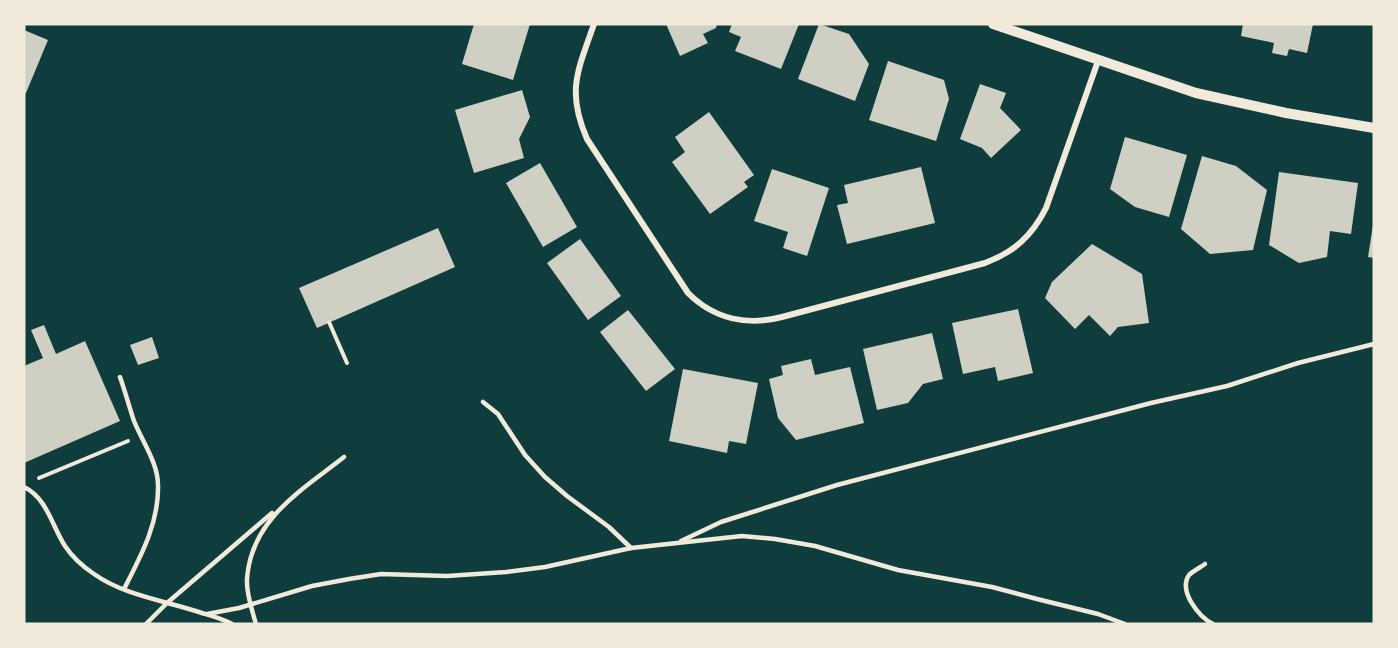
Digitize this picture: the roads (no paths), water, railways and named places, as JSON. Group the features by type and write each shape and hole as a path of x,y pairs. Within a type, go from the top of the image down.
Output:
{"street":[{"path":"594,24 580,64 574,95 578,116 587,139 688,293 720,315 753,322 782,317 985,263 1015,248 1039,222 1046,208 1098,61"},
{"path":"993,24 1020,28 1098,61 1171,86 1286,113 1374,128"}],"lane":[{"path":"676,543 721,522 837,485 1151,403 1227,386 1298,363 1374,344"},
{"path":"120,377 140,436 155,467 158,483 157,504 145,548 124,589"},
{"path":"483,402 498,414 525,455 545,477 609,527 631,548"},
{"path":"146,624 167,603 278,509 344,457"},
{"path":"25,487 35,493 50,515 64,545 77,562 97,577 124,589 207,614 232,624"},
{"path":"256,624 246,580 249,566 265,526 278,509"},
{"path":"207,614 312,586 381,574 447,576 506,572 545,567 631,548 742,536 814,546 898,570 1026,596 1098,614 1125,624"},
{"path":"1205,564 1190,574 1186,582 1188,596 1196,610 1205,620 1213,624"}]}
